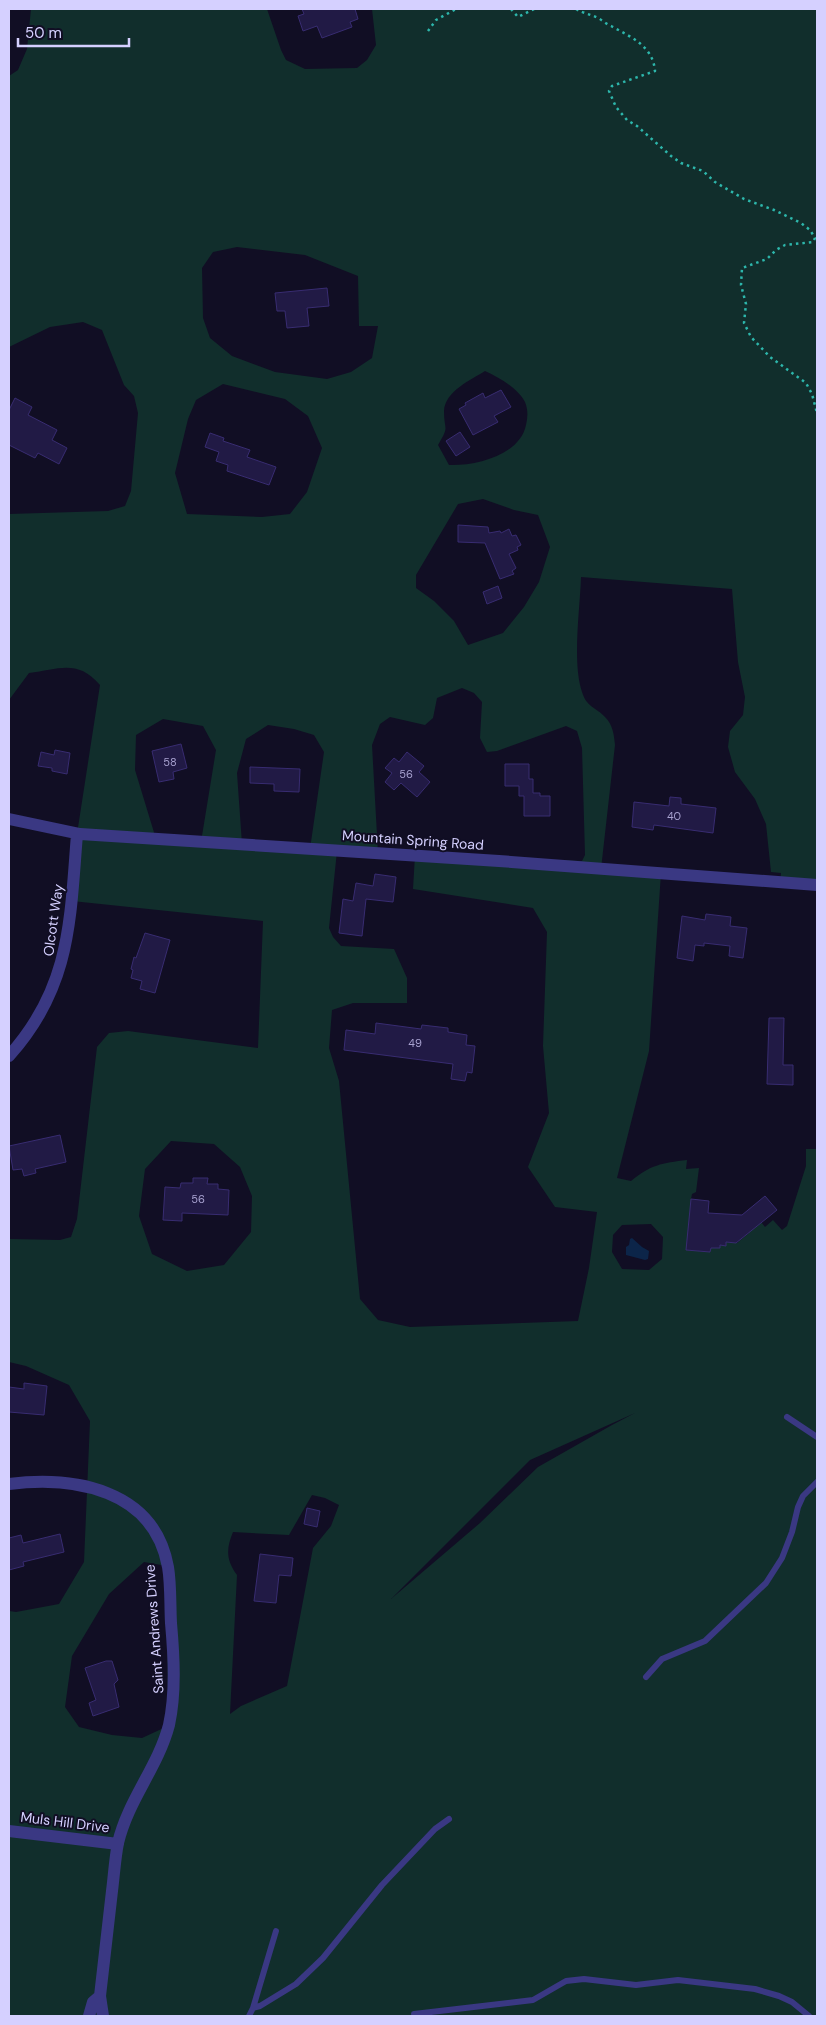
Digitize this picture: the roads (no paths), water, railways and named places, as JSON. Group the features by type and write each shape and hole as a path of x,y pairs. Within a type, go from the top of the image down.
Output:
{"street":[{"name":"Mountain Spring Road","path":"9,819 76,834 499,861 817,886"},
{"name":"Olcott Way","path":"9,1056 21,1042 50,995 63,962 71,917 76,834"},
{"name":"Saint Andrews Drive","path":"9,1484 28,1481 63,1482 88,1486 113,1495 133,1507 148,1522 158,1539 168,1566 173,1701 162,1748 126,1815 118,1844 100,1996 103,2016"},
{"name":"Muls Hill Drive","path":"9,1831 118,1844"},
{"name":"Saint Andrews Drive","path":"89,2016 94,2002 100,1996"}],"lane":[{"path":"786,1417 817,1437"},
{"path":"646,1677 662,1659 705,1642 766,1583 782,1558 803,1496 817,1482"},
{"path":"253,2008 260,2006 296,1984 323,1958 382,1885 435,1829 449,1818"},
{"path":"249,2016 276,1931"},
{"path":"414,2014 533,2000 566,1981 584,1979 636,1985 678,1980 755,1989 792,2002 809,2016"}],"water":[{"path":"632,1238 649,1251 648,1259 645,1260 626,1255 626,1247"}]}
